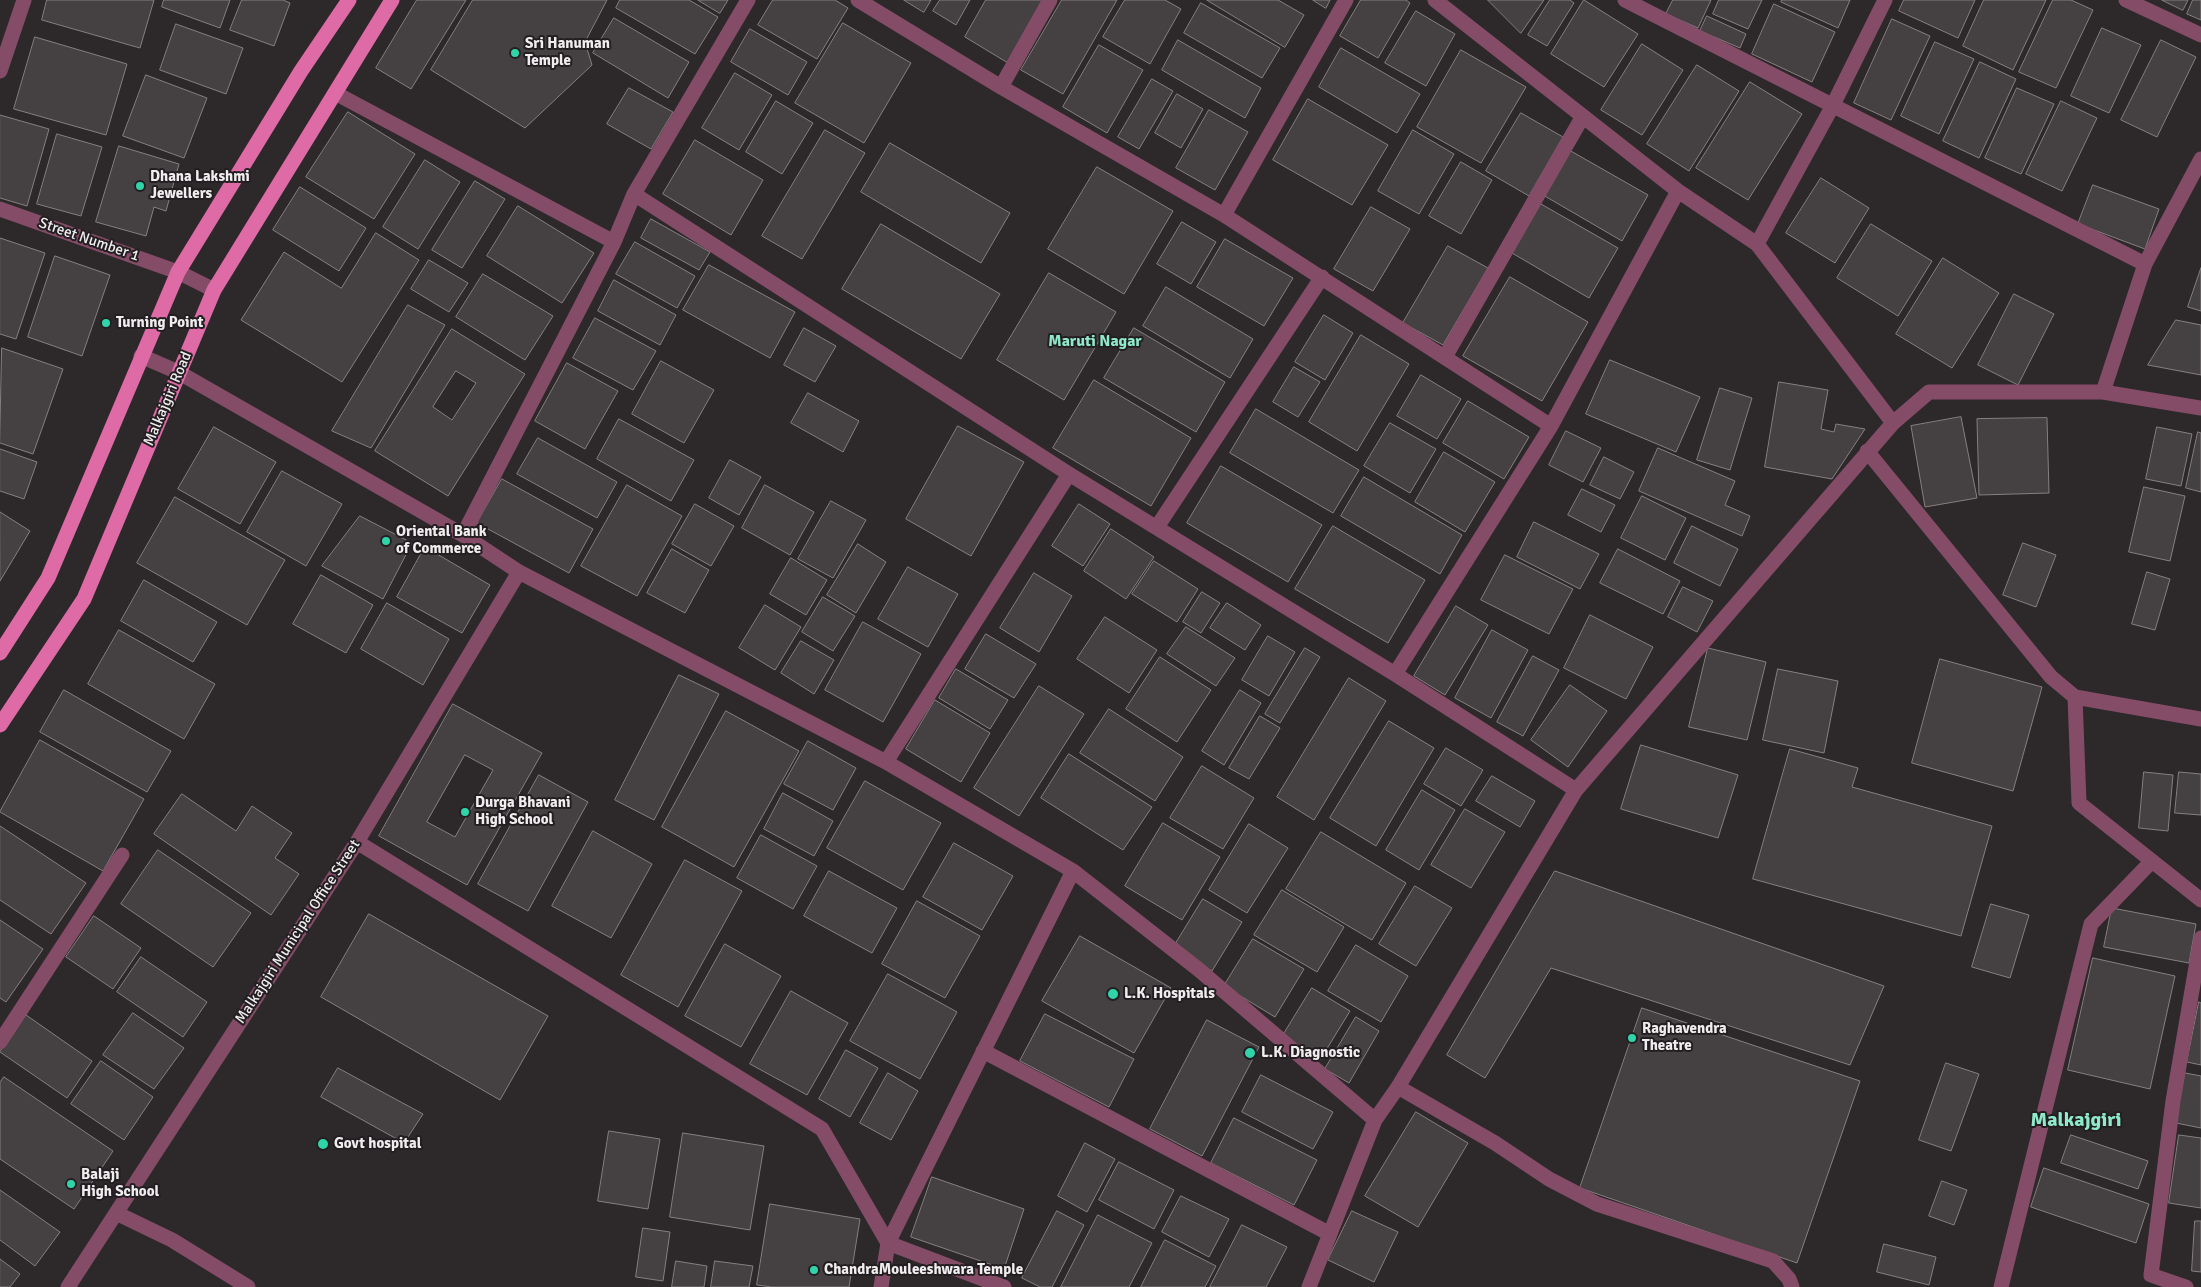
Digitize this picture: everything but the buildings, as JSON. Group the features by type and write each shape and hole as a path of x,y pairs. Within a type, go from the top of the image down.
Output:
{"main road":[{"path":"0,653 48,578 178,272 301,71 349,0"},
{"name":"Malkajgiri Road","path":"0,724 84,599 214,290 392,0"}],"street":[{"path":"0,70 24,0"},
{"path":"463,535 614,242 634,194 748,0"},
{"path":"858,0 1002,87 1224,215 1551,426"},
{"path":"1002,87 1050,0"},
{"path":"1224,215 1346,0"},
{"path":"1435,0 1678,191 1757,244 1893,423"},
{"path":"1625,0 1832,107 2145,264"},
{"path":"1757,244 1832,107 1885,0"},
{"path":"2126,0 2201,35"},
{"path":"335,93 614,242"},
{"path":"1446,357 1583,116"},
{"path":"2103,392 2145,264 2201,159"},
{"path":"1395,674 1551,426 1678,191"},
{"path":"634,194 1069,474 1395,674 1576,790"},
{"name":"Street Number 1","path":"0,209 178,272 214,290"},
{"path":"1158,527 1322,277"},
{"path":"141,356 178,372 463,535 519,572 886,762 1073,871 1198,969 1375,1120"},
{"path":"1309,1287 1375,1120 1398,1087 1576,790 1893,423 1929,392 2103,392 2201,408"},
{"path":"1867,451 2051,677 2075,697 2201,719"},
{"path":"886,762 1069,474"},
{"name":"Malkajgiri Municipal Office Street","path":"68,1287 357,842 519,572"},
{"path":"2075,697 2079,802 2201,900"},
{"path":"357,842 822,1129 888,1243 1004,1287"},
{"path":"0,1042 122,855"},
{"path":"2001,1287 2090,924 2152,861"},
{"path":"881,1287 888,1243 1073,871"},
{"path":"2186,1287 2151,1276 2173,1101 2201,938"},
{"path":"983,1051 1330,1234"},
{"path":"1398,1087 1495,1143 1550,1179 1597,1204 1773,1261 1789,1278 1792,1287"},
{"path":"116,1213 172,1240 248,1287"}],"place":[{"name":"Sri Hanuman Temple","path":"515,53"},
{"name":"Dhana Lakshmi Jewellers","path":"140,186"},
{"name":"Turning Point","path":"106,323"},
{"name":"Oriental Bank of Commerce","path":"386,541"},
{"name":"Durga Bhavani High School","path":"465,812"},
{"name":"L.K. Hospitals","path":"1113,994"},
{"name":"Raghavendra Theatre","path":"1632,1038"},
{"name":"L.K. Diagnostic","path":"1250,1053"},
{"name":"Govt hospital","path":"323,1144"},
{"name":"Balaji High School","path":"71,1184"},
{"name":"ChandraMouleeshwara Temple","path":"814,1270"}],"district":[{"name":"Maruti Nagar","path":"1095,342"},
{"name":"Malkajgiri","path":"2076,1121"}]}
